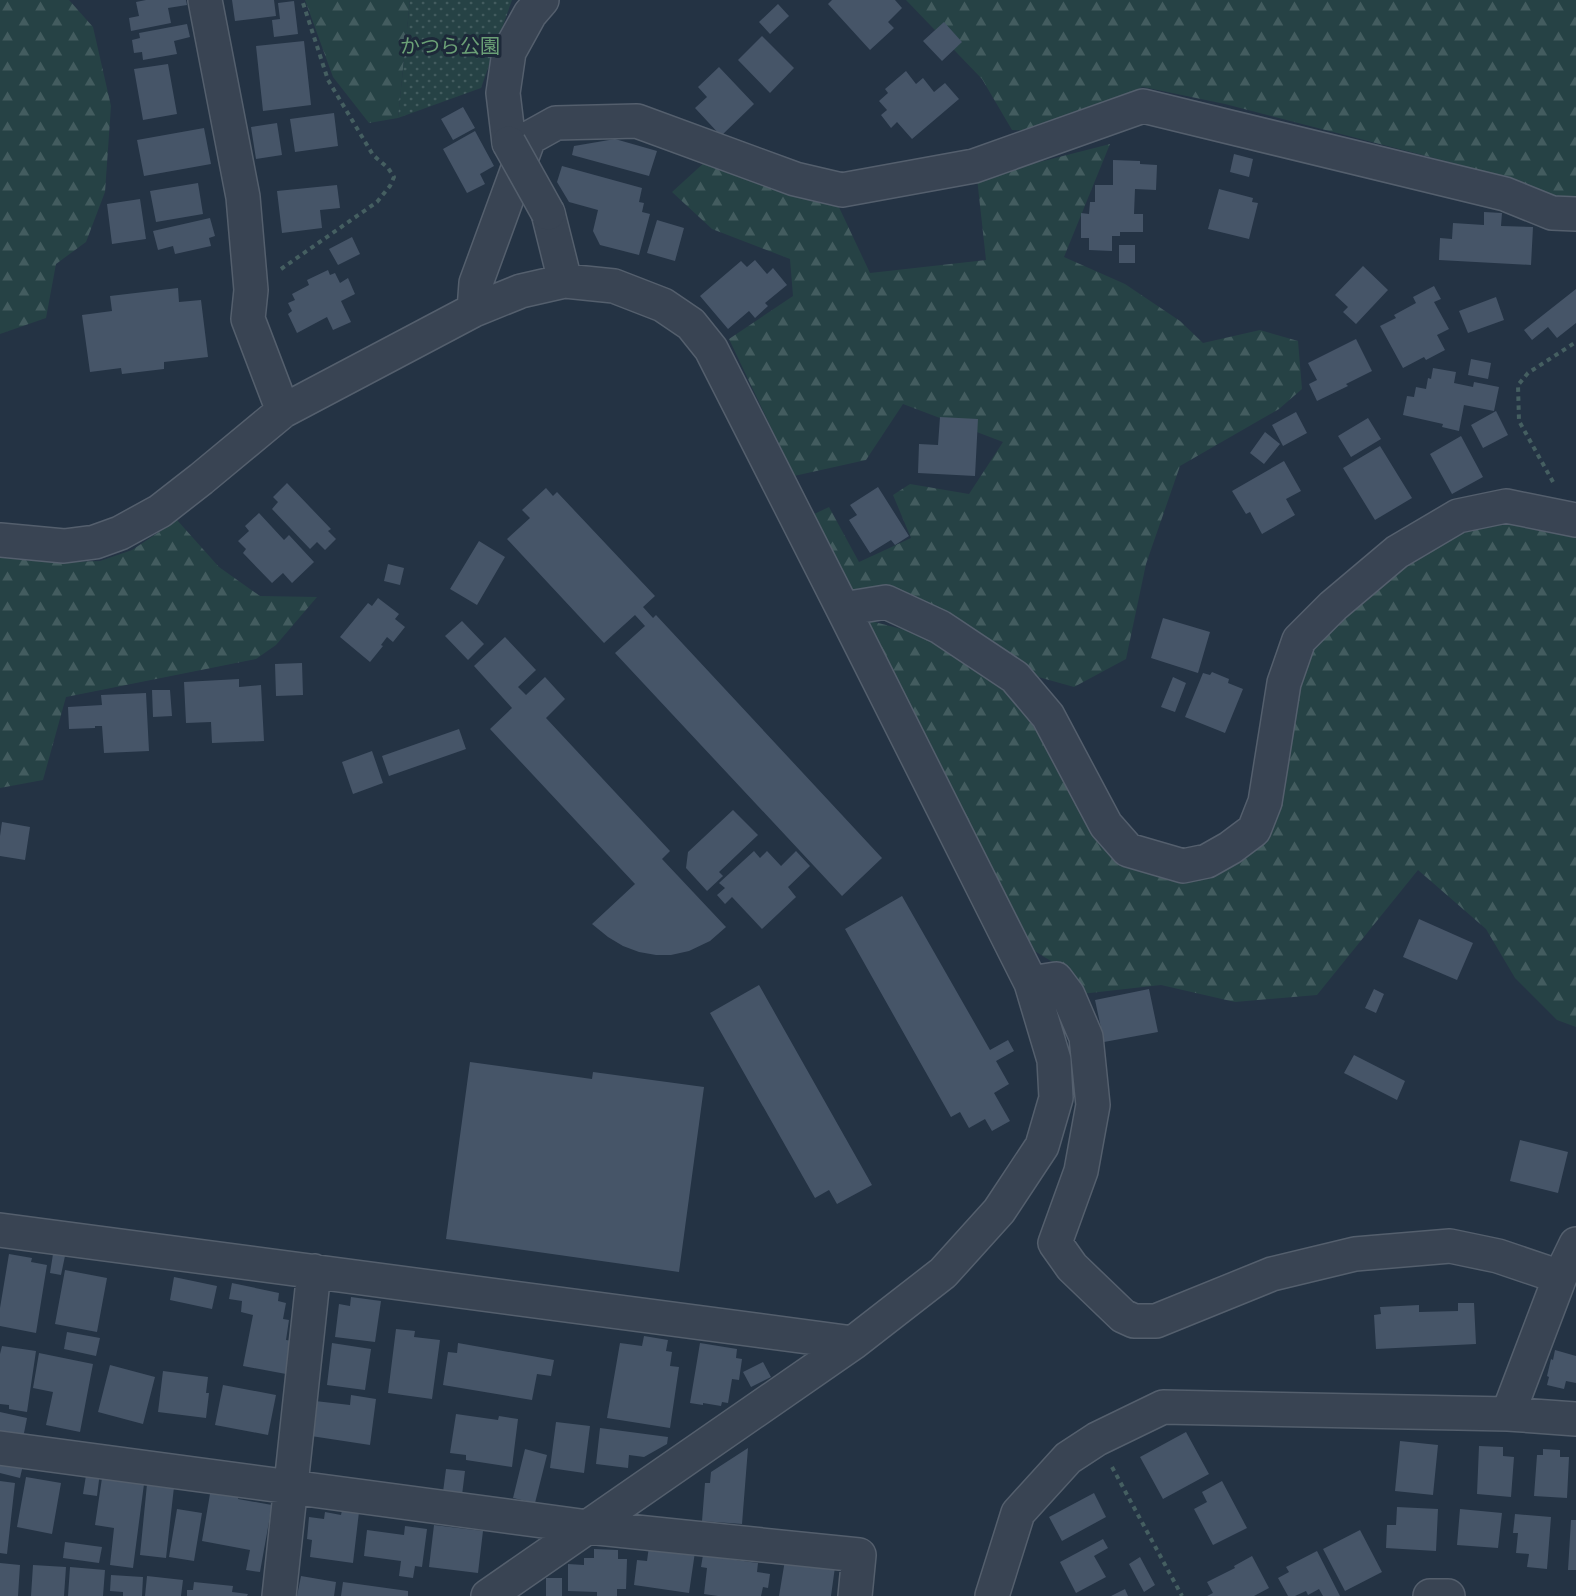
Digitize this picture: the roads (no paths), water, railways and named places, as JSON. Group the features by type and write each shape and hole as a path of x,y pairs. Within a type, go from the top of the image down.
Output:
{"street":[{"path":"205,0 243,197 251,290 248,319 283,411"},
{"path":"542,0 530,14 509,52 503,93 509,143 548,213 565,281"},
{"path":"474,310 476,283 529,138 556,123 637,121 795,179 842,190 974,166 1143,106 1505,194 1552,213 1576,214"},
{"path":"0,540 64,546 95,542 120,532 160,511 283,411 474,310 520,291 565,281 614,286 663,305 691,324 711,349 1030,983 1054,1060 1056,1098 1042,1146 999,1210 943,1273 853,1343 488,1596"},
{"path":"843,609 886,602 940,627 1015,677 1048,716 1106,825 1128,850 1183,866 1207,861 1230,848 1254,830 1265,802 1284,683 1299,640 1333,606 1397,552 1458,516 1506,506 1575,519"},
{"path":"1030,983 1056,979 1068,995 1086,1037 1093,1105 1081,1171 1055,1243 1072,1267 1124,1316 1134,1321 1156,1321 1272,1274 1355,1254 1450,1246 1498,1256 1560,1276"},
{"path":"0,1230 853,1343"},
{"path":"1508,1414 1560,1276 1576,1244"},
{"path":"279,1596 314,1271"},
{"path":"992,1596 1018,1513 1068,1458 1096,1438 1163,1407 1508,1414 1576,1419"},
{"path":"0,1448 588,1527 859,1554 855,1596"},
{"path":"1430,1596 1448,1596"}],"park label":[{"name":"かつら公園","path":"450,46"}]}
